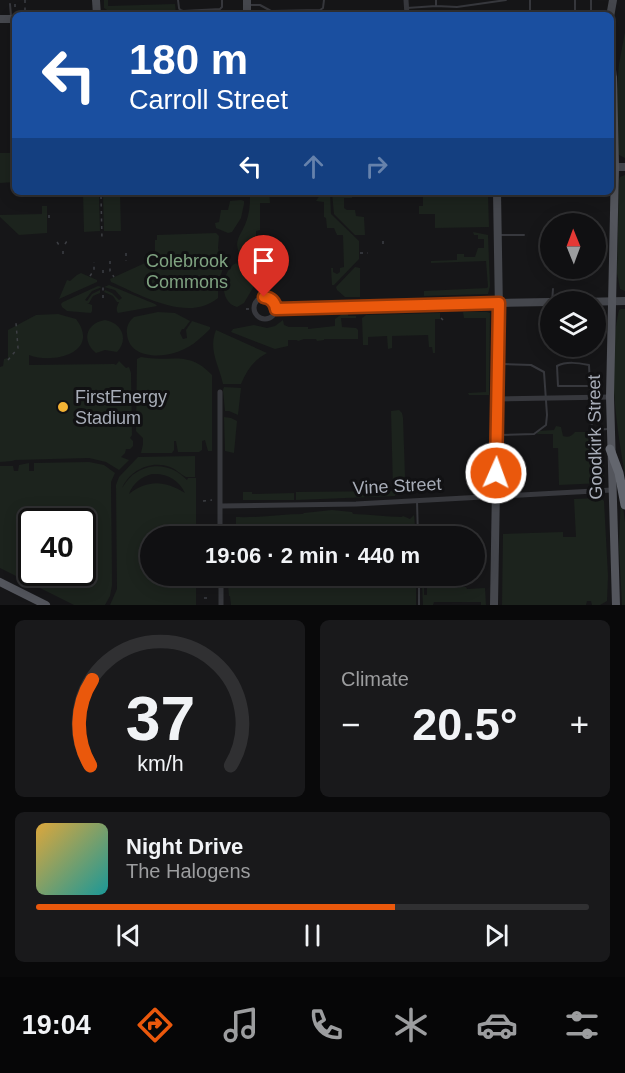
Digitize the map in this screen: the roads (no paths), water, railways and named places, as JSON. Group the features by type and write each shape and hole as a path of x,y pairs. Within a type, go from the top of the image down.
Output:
{"highway":[{"path":"610,449 619,473 625,505"}],"main road":[{"name":"Goodkirk Street","path":"613,195 610,449 616,605"},
{"path":"0,583 46,605"}],"street":[{"path":"406,0 407,12"},
{"path":"494,605 499,364 497,195"},
{"path":"264,297 273,301 276,309 270,318 263,319 257,316 254,309 256,302 264,297"},
{"path":"606,301 625,300"},
{"path":"276,309 540,302"},
{"path":"220,393 220,526"},
{"path":"498,399 610,397"},
{"name":"Vine Street","path":"220,506 356,504 612,490"},
{"path":"221,586 221,605"}],"lane":[{"path":"178,0 178,8 183,11 220,9 222,0"},
{"path":"247,2 271,11 320,10 323,8 324,0"},
{"path":"436,0 436,6"},
{"path":"407,12 436,6 457,7 506,0"},
{"path":"10,4 12,12"},
{"path":"498,235 524,235"},
{"path":"589,386 558,386 557,366 563,363 589,365 592,492"},
{"path":"498,435 534,434 546,424 544,372 531,365 499,364"},
{"path":"592,430 610,429"},
{"path":"417,500 418,526"},
{"path":"419,586 419,605"}],"place":[{"name":"FirstEnergy Stadium","path":"63,407"}],"park label":[{"name":"Colebrook Commons","path":"187,271"}]}
